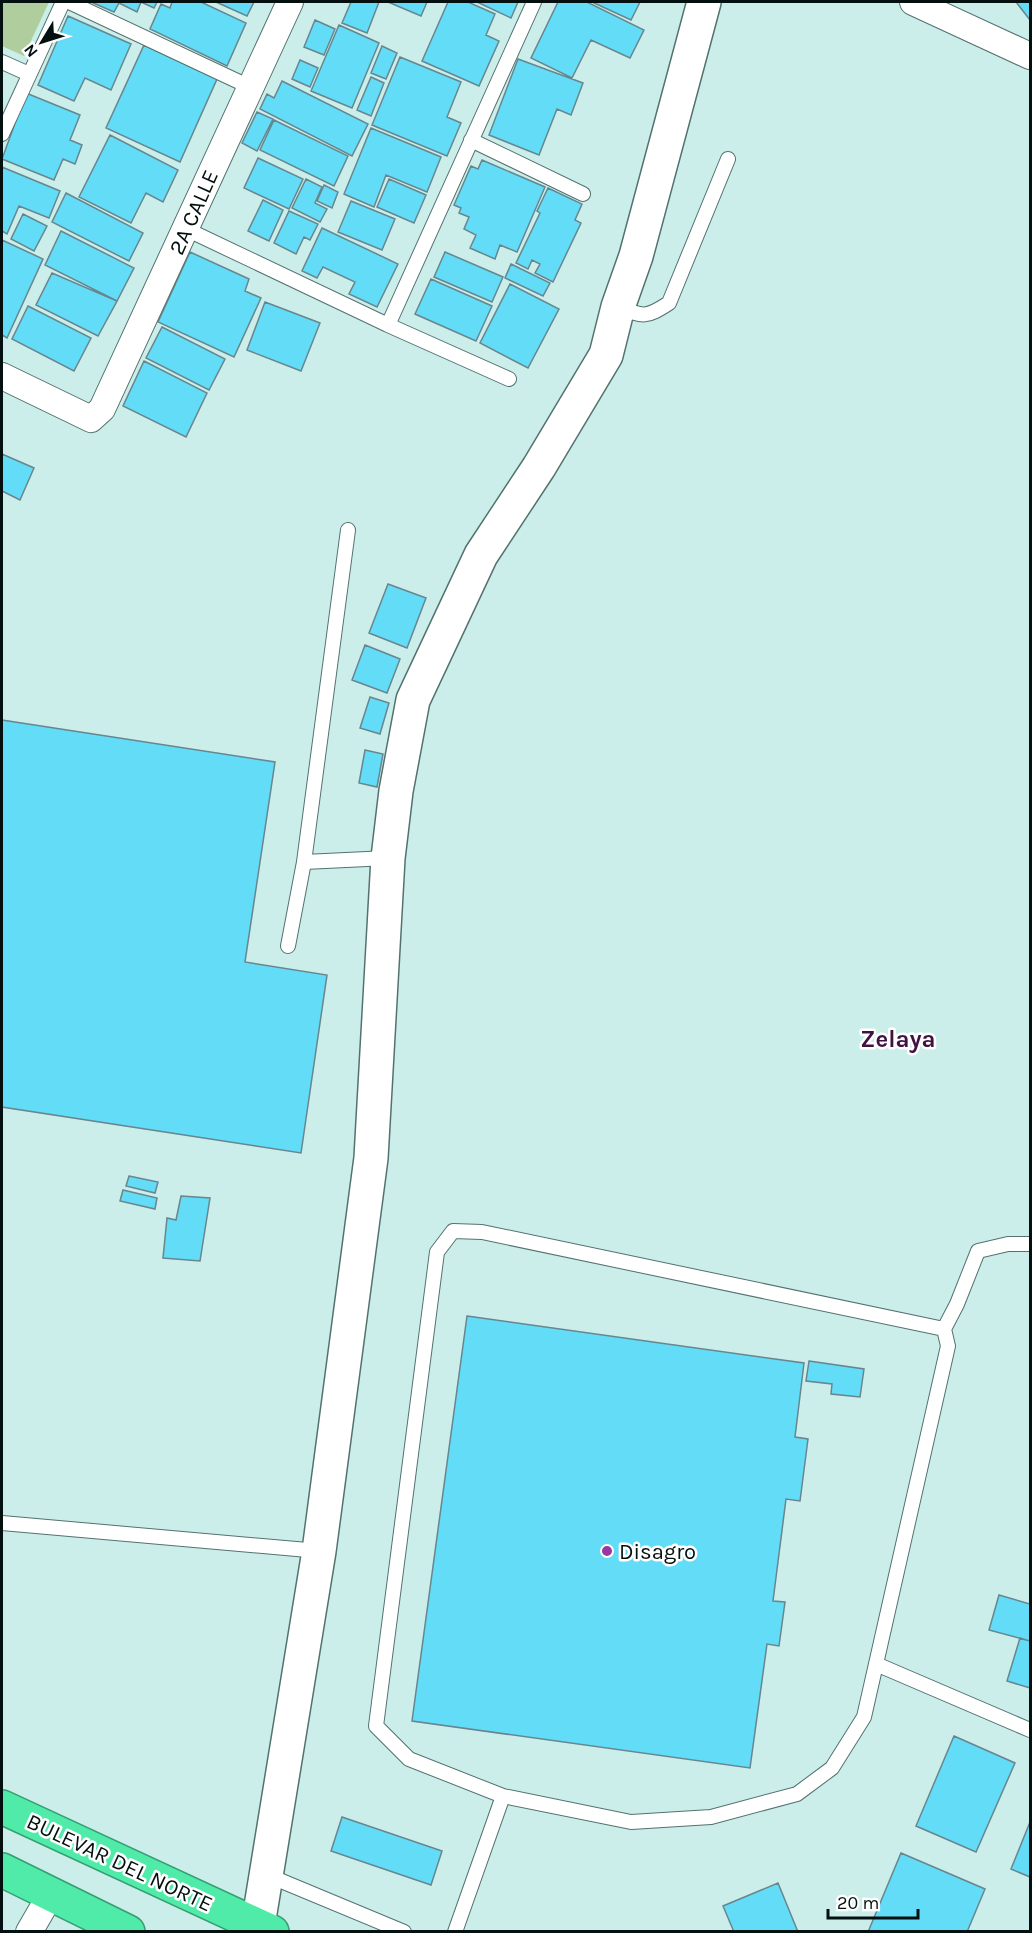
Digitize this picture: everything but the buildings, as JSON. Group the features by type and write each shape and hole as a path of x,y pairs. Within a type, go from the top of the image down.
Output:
{"highway":[{"name":"BULEVAR DEL NORTE","path":"2,1807 265,1928"},
{"path":"2,1870 128,1932"}],"street":[{"name":"2A CALLE","path":"2,376 92,418 102,409 290,2"},
{"path":"265,1928 267,1875 319,1551 371,1158 388,858 396,791 413,700 481,555 539,467 606,355 618,307 636,256 704,2"},
{"path":"914,2 1030,56"},
{"path":"29,1932 51,1894"}],"lane":[{"path":"2,135 63,2"},
{"path":"69,2 250,87"},
{"path":"388,325 534,2"},
{"path":"2,62 29,74"},
{"path":"471,140 583,194"},
{"path":"618,307 634,314 650,315 669,303 728,159"},
{"path":"186,229 509,380"},
{"path":"288,946 304,862 348,530"},
{"path":"304,862 388,858"},
{"path":"944,1329 482,1232 453,1231 437,1252 376,1726 409,1760 503,1796 631,1822 711,1817 797,1794 832,1768 864,1717 948,1346 944,1329 957,1304 978,1251 1008,1244 1030,1244"},
{"path":"2,1523 319,1551"},
{"path":"876,1664 1030,1730"},
{"path":"455,1932 503,1796"},
{"path":"267,1875 404,1932"}],"green space":[{"path":"2,2 49,2 24,56 2,46"}],"place":[{"name":"Disagro","path":"607,1551"}],"district":[{"name":"Zelaya","path":"898,1039"}]}
